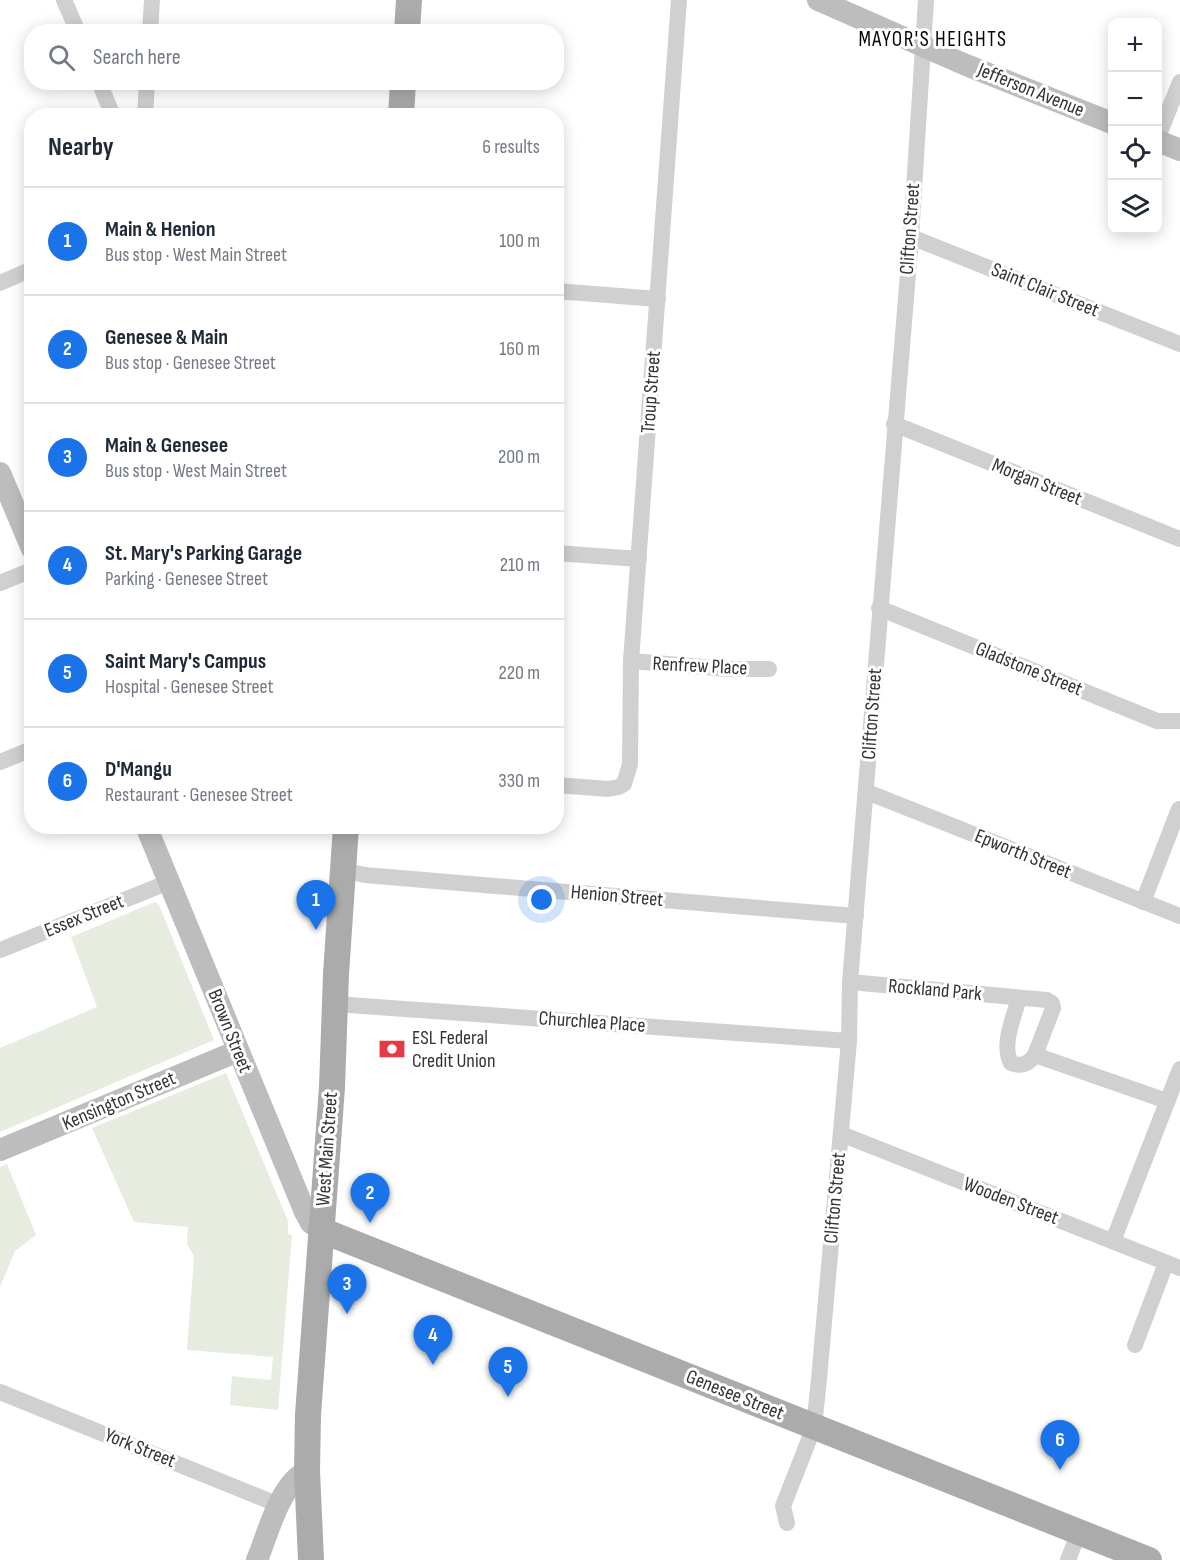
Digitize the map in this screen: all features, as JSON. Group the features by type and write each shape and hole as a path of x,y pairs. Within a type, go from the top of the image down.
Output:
{"main road":[{"path":"408,24 409,0"},
{"name":"Jefferson Avenue","path":"818,0 922,46 1108,121"},
{"path":"401,108 403,90"},
{"path":"1162,141 1180,150"},
{"path":"0,472 24,530"},
{"name":"Brown Street","path":"149,834 305,1212 311,1224 321,1230"},
{"name":"West Main Street","path":"311,1560 307,1471 308,1414 332,1081 334,1004 345,834"},
{"name":"Kensington Street","path":"0,1150 238,1051"},
{"name":"Genesee Street","path":"321,1230 1149,1560"},
{"path":"257,1560 279,1505 293,1481 307,1471"}],"street":[{"path":"64,0 74,24"},
{"path":"150,24 152,0"},
{"name":"Troup Street","path":"564,786 608,789 619,787 624,784 630,764 632,661 679,0"},
{"name":"Clifton Street","path":"787,1523 783,1506 814,1427 841,1134 849,1041 850,982 867,792 879,608 911,237 926,0"},
{"path":"1162,129 1180,82"},
{"path":"102,90 110,108"},
{"path":"145,108 147,90"},
{"name":"Saint Clair Street","path":"911,237 1180,344"},
{"path":"0,283 24,272"},
{"path":"564,292 658,299"},
{"name":"Morgan Street","path":"894,424 1180,539"},
{"path":"564,554 639,559"},
{"path":"0,583 24,573"},
{"name":"Gladstone Street","path":"879,608 1156,721 1180,721"},
{"name":"Renfrew Place","path":"632,661 729,669 769,669"},
{"path":"0,762 24,752"},
{"name":"Epworth Street","path":"867,792 1180,916"},
{"path":"1143,902 1179,808"},
{"name":"Henion Street","path":"343,870 424,880 856,916"},
{"name":"Essex Street","path":"0,950 169,882"},
{"name":"Rockland Park","path":"850,982 1047,1000 1052,1003 1053,1008 1035,1054"},
{"path":"1019,998 1010,1033 1008,1056 1011,1063 1018,1066 1031,1060 1035,1054 1167,1101"},
{"name":"Churchlea Place","path":"334,1004 849,1041"},
{"path":"1113,1241 1180,1069"},
{"name":"Wooden Street","path":"841,1134 1173,1266"},
{"path":"1135,1344 1173,1266"},
{"name":"York Street","path":"0,1392 279,1505"},
{"path":"1068,1560 1079,1532"}],"shaded area":[{"path":"155,902 159,905 214,1040 0,1132 0,1048 97,1007 71,937"},
{"path":"226,1073 288,1221 288,1234 292,1235 278,1410 230,1405 232,1376 271,1380 273,1357 187,1350 194,1256 187,1244 188,1227 134,1222 92,1128"},
{"path":"7,1164 36,1235 15,1251 0,1287 0,1167"}],"place":[{"name":"Main & Henion","path":"316,930"},
{"name":"ESL Federal Credit Union","path":"392,1049"},
{"name":"Genesee & Main","path":"370,1223"},
{"name":"Main & Genesee","path":"347,1314"},
{"name":"St. Mary's Parking Garage","path":"433,1365"},
{"name":"Saint Mary's Campus","path":"508,1397"},
{"name":"D'Mangu","path":"1060,1470"}],"district":[{"name":"MAYOR'S HEIGHTS","path":"933,39"}]}
